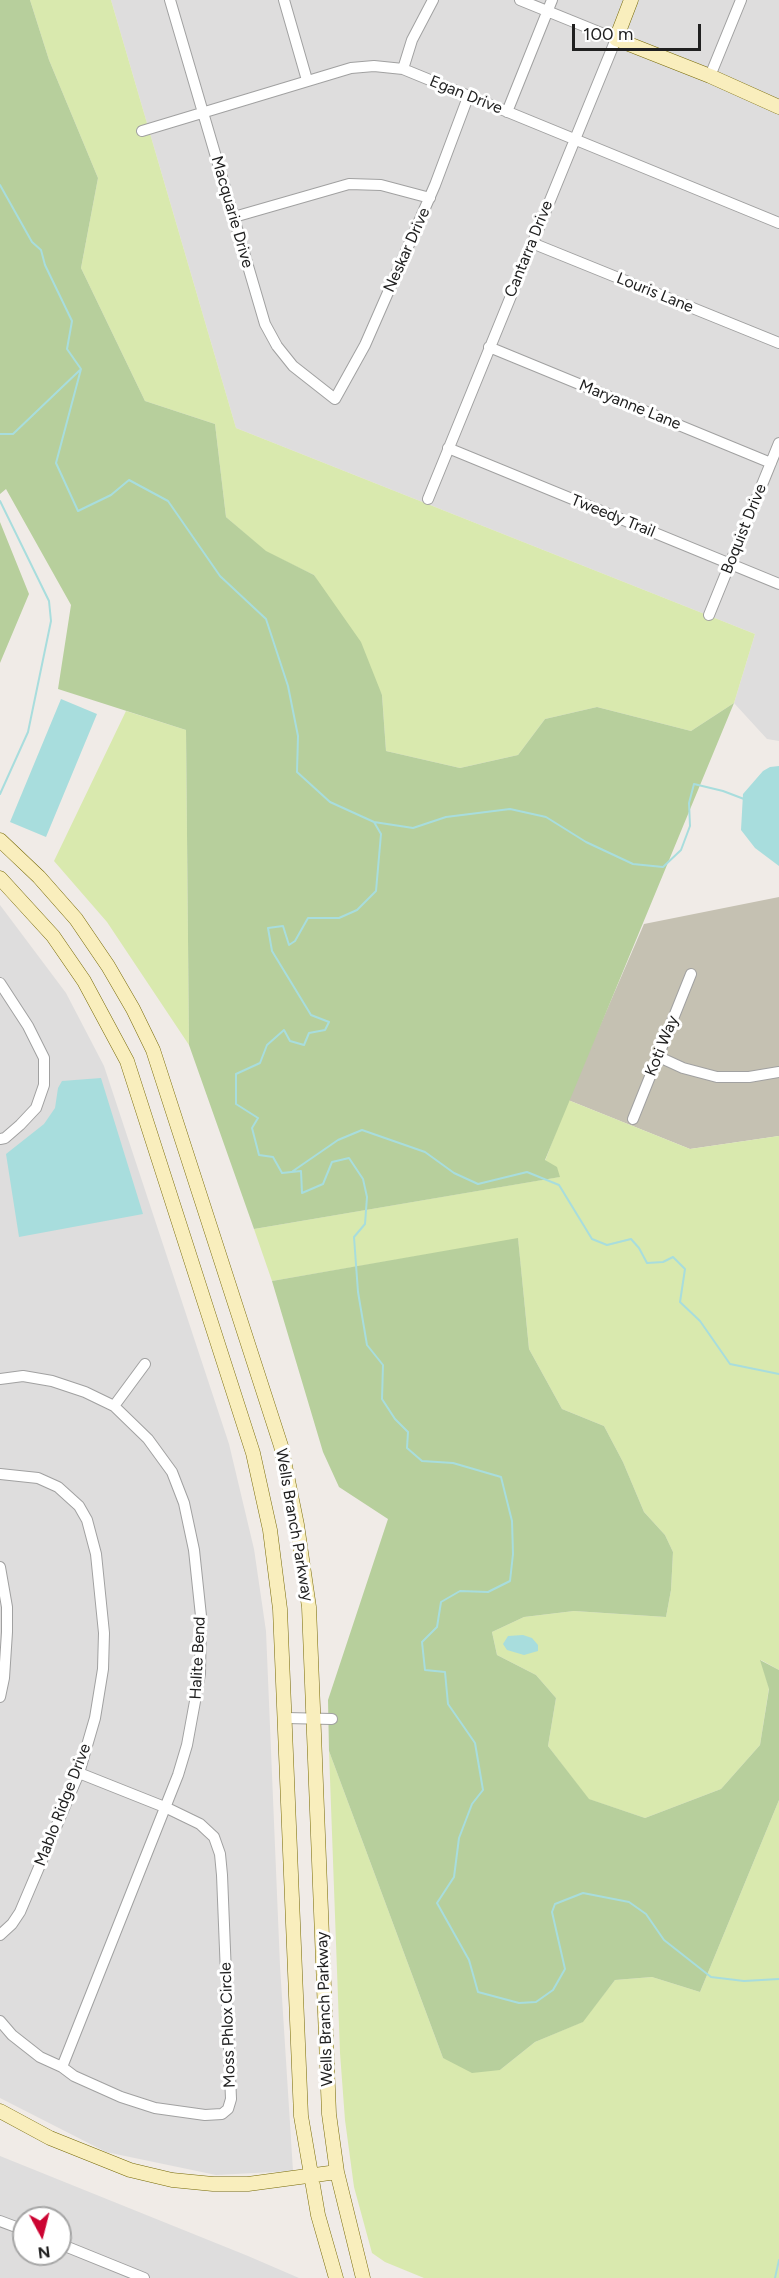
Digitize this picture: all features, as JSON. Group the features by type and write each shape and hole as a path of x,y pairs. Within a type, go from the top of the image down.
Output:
{"street":[{"name":"Macquarie Drive","path":"170,0 265,324 277,346 293,366 335,399"},
{"path":"284,0 307,80"},
{"path":"403,69 412,40 433,0"},
{"path":"520,0 710,76 779,107"},
{"path":"507,112 552,0"},
{"name":"Cantarra Drive","path":"428,499 573,139 632,0"},
{"path":"710,76 741,0"},
{"name":"Egan Drive","path":"142,131 351,68 374,66 403,69 779,223"},
{"name":"Neskar Drive","path":"335,399 365,345 430,198 468,97"},
{"path":"234,217 349,184 381,185 430,198"},
{"name":"Louris Lane","path":"532,243 779,343"},
{"name":"Maryanne Lane","path":"489,347 771,463"},
{"name":"Boquist Drive","path":"709,615 779,443"},
{"name":"Tweedy Trail","path":"448,448 779,584"},
{"name":"Wells Branch Parkway","path":"0,840 39,877 76,919 108,966 153,1050 281,1446 297,1525 309,1606 330,2114 337,2172 363,2278"},
{"name":"Wells Branch Parkway","path":"0,878 53,936 84,981 127,1061 253,1453 270,1530 280,1609 301,2116 318,2215 336,2278"},
{"name":"Koti Way","path":"633,1119 691,974"},
{"path":"0,983 28,1026 44,1058 44,1085 36,1108 20,1125 0,1139"},
{"path":"659,1057 702,1074 717,1077 749,1077 779,1072"},
{"path":"114,1406 145,1364"},
{"name":"Halite Bend","path":"0,1379 23,1377 52,1381 85,1392 114,1406 148,1439 172,1472 184,1503 194,1550 201,1616 200,1674 187,1745 167,1808 63,2067"},
{"name":"Mablo Ridge Drive","path":"0,1474 38,1478 58,1487 79,1506 92,1534 102,1602 104,1651 95,1718 79,1773 20,1912 12,1924 0,1935"},
{"path":"0,1567 7,1607 4,1678 0,1697"},
{"path":"286,1718 332,1719"},
{"name":"Moss Phlox Circle","path":"0,2021 12,2035 40,2057 63,2067 74,2076 121,2097 155,2108 205,2115 222,2114 228,2109 231,2099 220,1854 214,1837 200,1824 167,1808 79,1773"},
{"path":"0,2111 50,2138 130,2170 172,2180 213,2184 248,2184 337,2172"},
{"path":"72,2249 144,2278"}],"shaded area":[{"path":"111,0 779,0 779,741 767,739 734,703 755,634 236,428"},
{"path":"779,897 779,1136 690,1149 568,1100 644,924"},
{"path":"0,905 66,993 104,1066 229,1444 254,1549 266,1631 280,1966 293,2171 216,2175 106,2152 0,2098"},
{"path":"0,2156 248,2256 299,2278 0,2278"}],"green space":[{"path":"0,0 30,0 49,60 98,178 81,268 145,401 215,424 226,517 266,551 314,575 361,642 382,695 386,751 460,768 518,755 545,719 597,707 691,731 734,703 545,1160 557,1167 560,1177 254,1229 189,1045 186,730 58,689 71,605 6,489 0,494"},
{"path":"30,0 111,0 236,428 755,634 734,703 691,731 597,707 545,719 518,755 460,768 386,751 382,695 314,575 266,552 226,517 215,424 145,401 81,268 98,178 49,60"},
{"path":"0,522 29,594 0,663"},
{"path":"126,711 186,730 189,1045 107,922 54,861"},
{"path":"568,1100 690,1149 779,1136 779,1670 761,1660 769,1688 760,1745 721,1789 645,1818 588,1799 548,1746 556,1698 536,1675 497,1655 492,1632 524,1617 574,1611 666,1617 671,1590 673,1552 665,1535 644,1512 623,1462 604,1426 562,1409 529,1349 518,1239 272,1281 254,1229 559,1177 545,1161"},
{"path":"518,1238 529,1349 562,1409 604,1426 623,1462 644,1512 665,1535 673,1552 671,1590 666,1617 574,1611 524,1617 492,1632 497,1655 536,1675 556,1698 548,1746 589,1799 645,1818 721,1789 760,1745 769,1689 760,1660 779,1670 779,1800 700,1992 652,1977 615,1980 583,2022 535,2042 500,2070 472,2073 443,2058 329,1751 328,1700 388,1519 339,1487 323,1452 272,1281"},
{"path":"329,1751 443,2058 500,2070 535,2042 582,2022 615,1980 652,1977 700,1992 779,1800 779,2278 424,2278 385,2262 372,2253 354,2187 345,2120 340,2053"}],"water":[{"path":"61,699 97,714 46,837 10,822"},
{"path":"779,766 779,866 755,848 741,830 743,794 763,771"},
{"path":"101,1078 143,1214 19,1237 6,1154 44,1124 55,1108 58,1088 62,1081"},
{"path":"523,1635 532,1638 538,1645 538,1651 524,1655 507,1650 503,1644 508,1636"}],"waterway":[{"path":"0,185 32,242 41,250 45,265 72,321 67,349 81,369 56,463 78,511 111,495 129,480 168,501 220,576 266,619 288,686 298,736 297,772 330,802 374,822 381,834 376,891 357,910 339,918 308,918 295,941 289,945 283,926 268,928 272,951 311,1015 329,1022 325,1030 309,1033 304,1045 290,1041 284,1030 267,1045 260,1063 236,1074 236,1104 258,1118 252,1128 259,1155 273,1157 282,1173 301,1171 302,1193 323,1184 332,1162 349,1158 363,1179 367,1197 365,1224 354,1237 358,1292 367,1345 383,1365 382,1399 395,1419 408,1432 407,1448 422,1461 453,1463 501,1477 512,1521 513,1554 510,1581 488,1592 460,1591 441,1602 437,1627 422,1642 425,1670 445,1672 448,1704 475,1743 483,1790 472,1804 459,1838 454,1877 437,1903 469,1960 478,1992 519,2003 536,2002 553,1990 565,1969 552,1912 555,1904 583,1893 629,1902 646,1914 664,1940 711,1977 744,1981 779,1979"},
{"path":"0,434 13,434 80,370"},
{"path":"0,501 49,601 51,621 28,732 0,794"},
{"path":"374,822 413,828 446,817 510,809 546,817 586,842 633,864 663,867 681,850 690,826 689,803 694,784 744,799"},
{"path":"293,1171 338,1140 362,1130 425,1152 454,1173 478,1184 527,1172 559,1185 592,1239 607,1245 631,1239 647,1263 663,1262 673,1257 685,1269 680,1302 700,1321 730,1364 779,1374"},
{"path":"775,2278 779,2260"}]}
